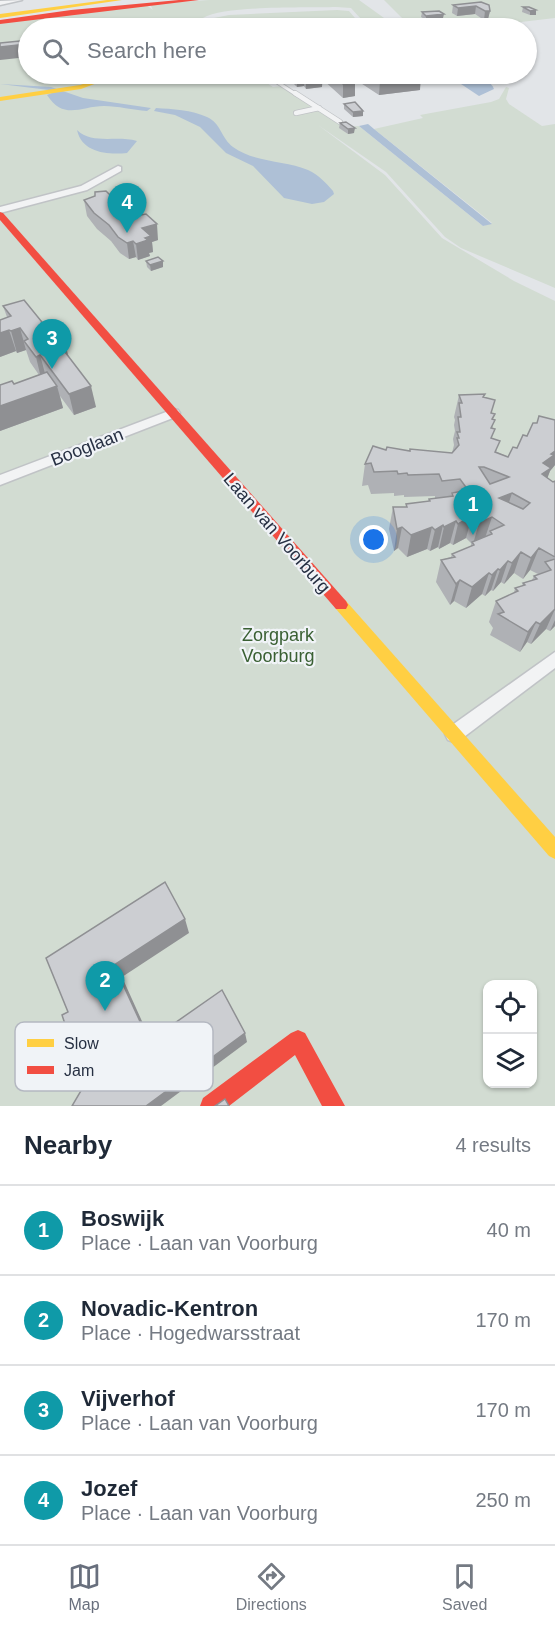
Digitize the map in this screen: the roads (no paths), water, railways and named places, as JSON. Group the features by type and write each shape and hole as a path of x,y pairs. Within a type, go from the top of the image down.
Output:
{"main road":[{"path":"0,11 79,0"},
{"path":"0,16 120,0"},
{"path":"29,18 196,0"},
{"path":"0,22 18,20"},
{"path":"0,99 89,84"},
{"name":"Laan van Voorburg","path":"0,215 555,850"},
{"path":"211,1106 298,1040 334,1106"}],"street":[{"path":"0,3 20,0"},
{"path":"0,210 84,188 118,169"},
{"name":"Booglaan","path":"0,480 174,413"},
{"path":"454,734 555,659"}],"lane":[{"path":"280,84 340,122"},
{"path":"296,113 319,108"}],"water":[{"path":"0,84 51,87 83,98 151,108 147,111 104,106 66,110 53,103 47,95 52,93 49,90"},
{"path":"461,84 491,84 494,89 479,96"},
{"path":"156,108 188,111 207,117 215,123 233,147 260,159 290,164 308,170 322,179 334,194 324,202 312,204 284,198 253,166 226,153 200,127 175,115 154,111"},
{"path":"368,124 492,224 483,226 359,126"},
{"path":"77,130 90,137 137,141 127,153 104,153 84,144"}],"place":[{"name":"Jozef","path":"127,233"},
{"name":"Vijverhof","path":"52,369"},
{"name":"Boswijk","path":"473,535"},
{"name":"Novadic-Kentron","path":"105,1011"}],"park label":[{"name":"Zorgpark Voorburg","path":"278,645"}]}
